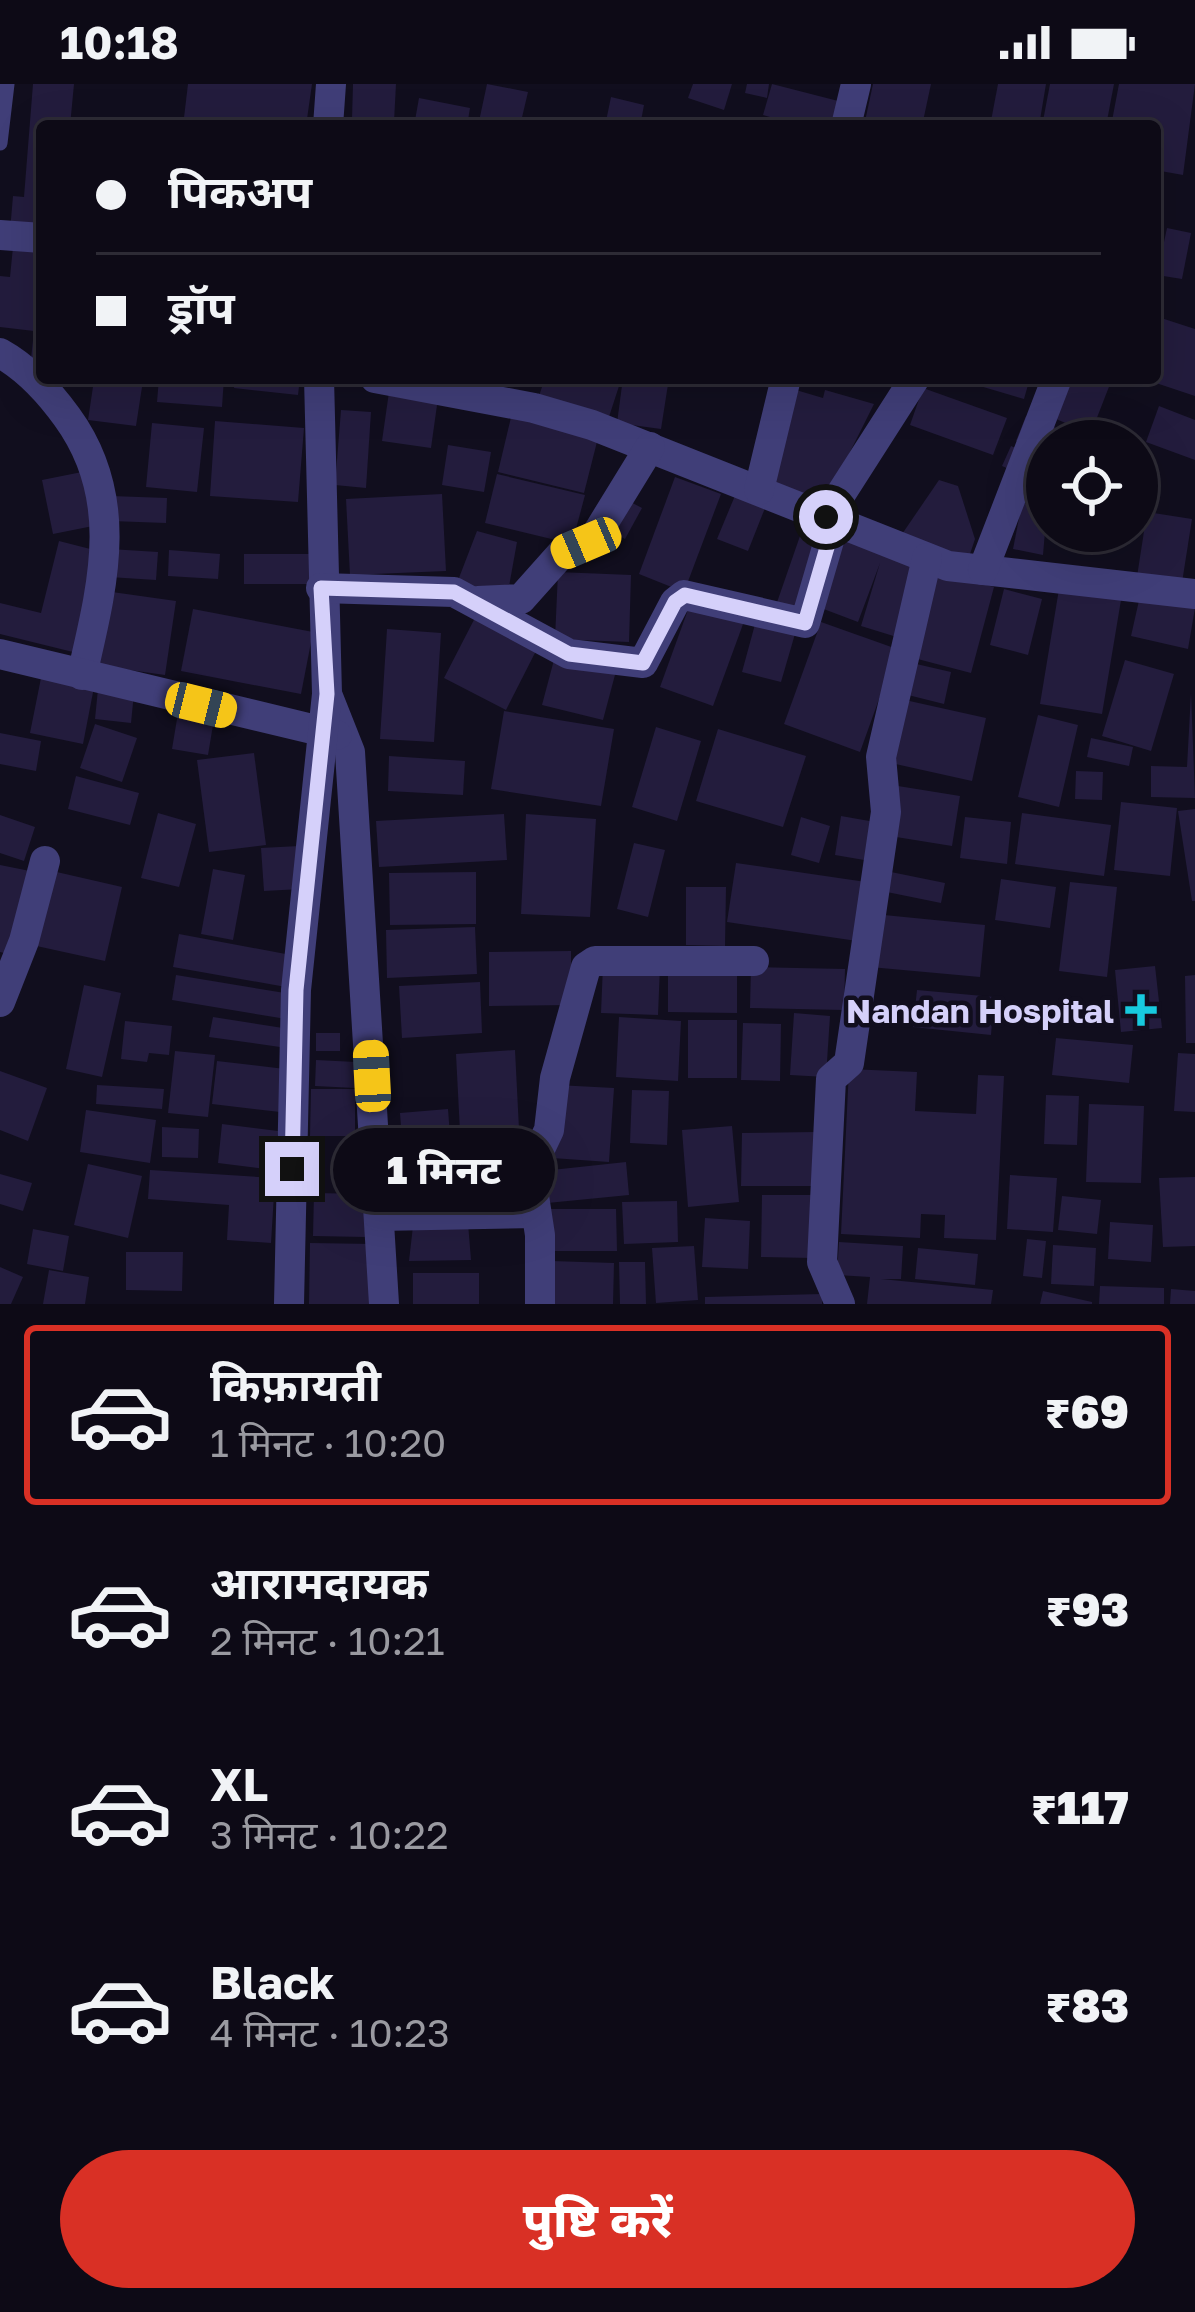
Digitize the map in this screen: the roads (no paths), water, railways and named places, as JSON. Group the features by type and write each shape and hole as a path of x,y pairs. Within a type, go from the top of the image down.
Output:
{"street":[{"path":"328,120 331,84"},
{"path":"847,120 856,84"},
{"path":"0,235 36,238"},
{"path":"0,353 36,384"},
{"path":"37,384 82,438 105,498 106,556 82,675"},
{"path":"289,1304 296,990 332,735 321,588 319,384"},
{"path":"407,384 534,408 650,447 927,558 983,570 1193,587"},
{"path":"760,490 785,384"},
{"path":"321,588 454,592 569,654 643,663 675,602 685,595 805,623 831,518 911,384"},
{"path":"983,570 1055,384"},
{"path":"472,600 521,599 562,553 596,536 650,447"},
{"path":"840,1304 822,1262 832,1078 849,1063 886,812 881,758 927,558"},
{"path":"0,654 332,735 350,752 368,982 384,1304"},
{"path":"0,1002 25,941 45,861"},
{"path":"540,1304 530,1170 549,1130 555,1078 586,967 595,961 754,961"},
{"path":"380,1216 536,1213"}],"lane":[{"path":"0,143 7,84"}],"place":[{"name":"Nandan Hospital","path":"1141,1010"}]}
